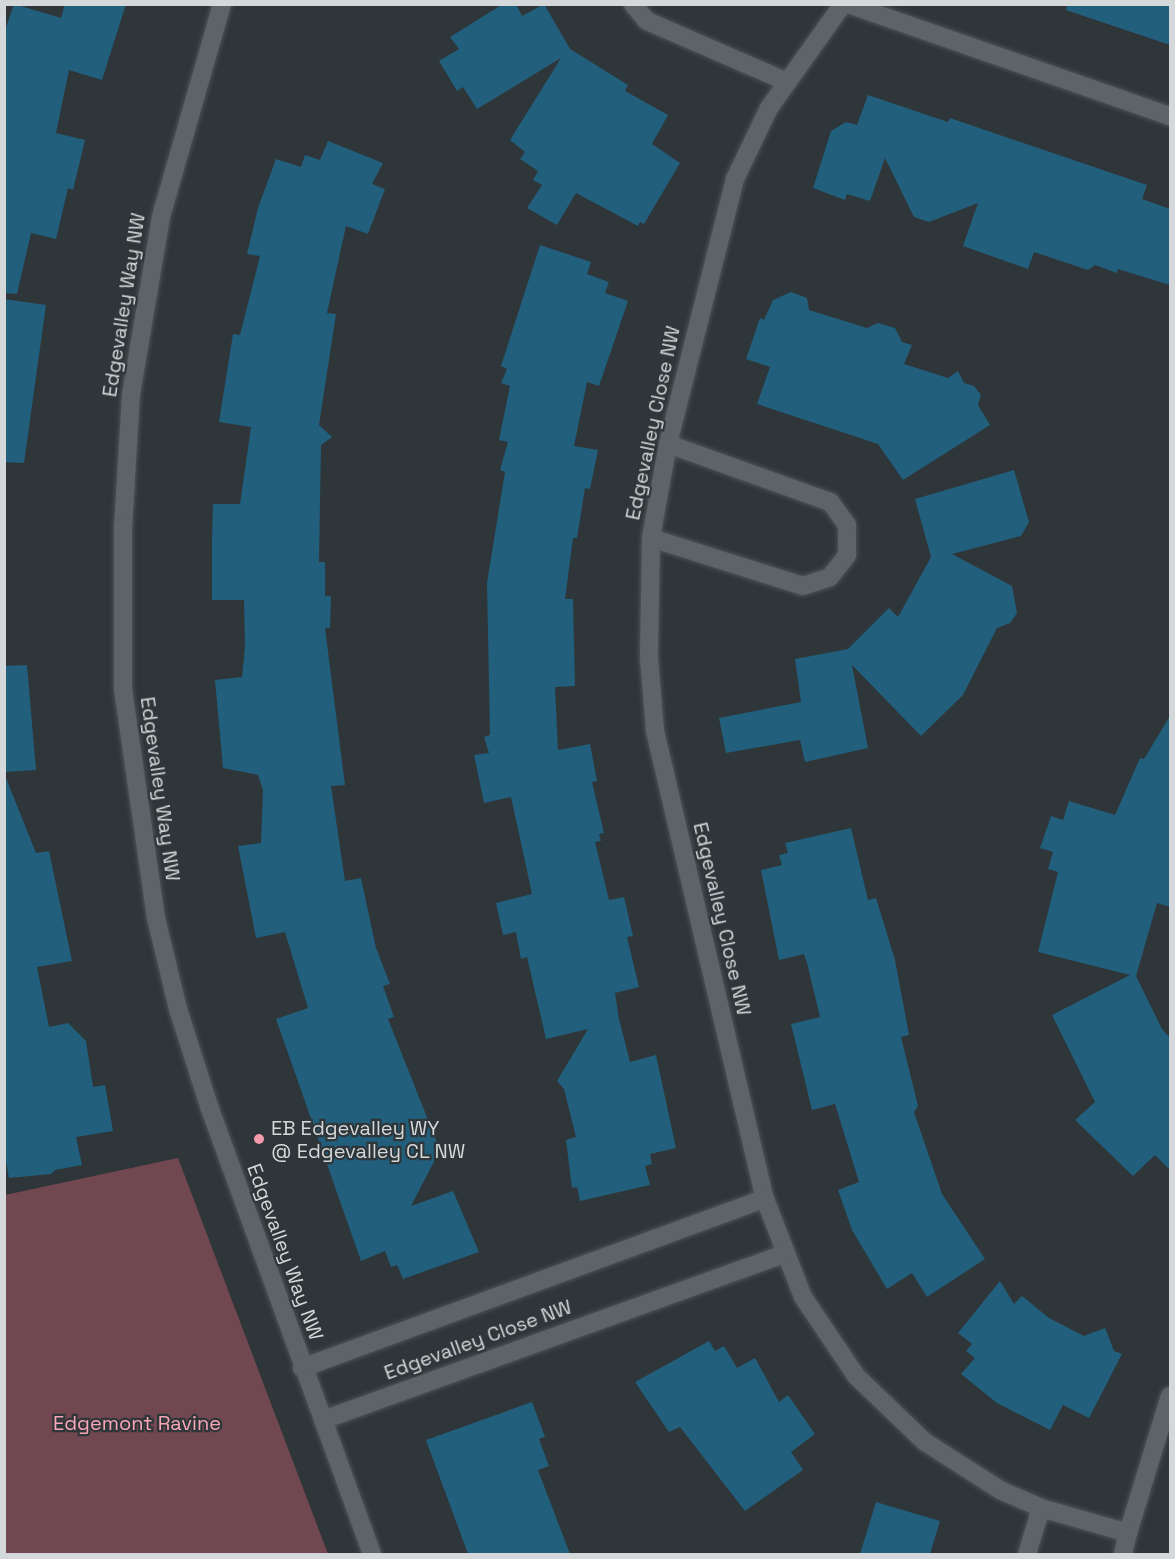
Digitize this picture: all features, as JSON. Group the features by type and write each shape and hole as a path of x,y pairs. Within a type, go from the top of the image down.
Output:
{"street":[{"name":"Edgevalley Way NW","path":"222,4 161,217 131,394 123,527 123,689 156,918 178,1009 302,1368 372,1554"},
{"path":"633,4 647,21 785,81"},
{"name":"Edgevalley Close NW","path":"843,4 785,81 751,141 725,208 668,444 651,538 649,658 655,731 765,1199 783,1254 828,1338 889,1411 961,1468 1041,1508 1128,1533"},
{"path":"848,4 1170,116"},
{"path":"651,538 803,586 830,577 847,555 848,525 830,502 668,444"},
{"name":"Edgevalley Close NW","path":"302,1368 765,1199"},
{"name":"Edgevalley Close NW","path":"323,1420 783,1254"},
{"path":"1123,1554 1170,1396"},
{"path":"1027,1554 1041,1508"}],"green space":[{"name":"Edgemont Ravine","path":"178,1158 328,1554 5,1554 5,1195"}],"building":[{"path":"14,4 61,18 65,4 126,4 102,80 69,70 56,133 85,140 73,190 68,188 56,239 31,233 17,294 4,293 4,33"},
{"path":"503,4 516,4 522,16 544,4 570,49 628,85 625,91 668,115 652,144 680,163 644,224 640,222 638,226 576,193 557,225 527,208 542,185 533,180 538,171 520,159 525,152 510,140 561,58 477,109 463,87 457,91 439,61 459,49 450,37"},
{"path":"1067,4 1170,4 1170,45 1066,10"},
{"path":"868,95 948,122 950,118 1147,185 1142,199 1170,209 1170,285 1118,269 1117,273 1095,265 1088,270 1034,252 1028,269 963,246 978,203 929,222 914,217 885,158 870,201 847,194 845,200 813,188 831,131 846,122 857,125"},
{"path":"328,141 383,163 372,184 385,189 368,234 346,226 327,313 336,314 319,425 332,437 321,445 319,562 325,562 325,596 331,596 330,628 325,628 345,785 331,786 345,881 361,878 376,948 390,984 383,986 394,1017 388,1019 440,1150 411,1206 453,1191 479,1252 403,1279 397,1265 391,1267 385,1251 361,1261 276,1019 308,1008 285,932 256,938 238,846 261,843 263,790 258,775 223,768 215,680 242,677 245,647 244,600 212,600 212,542 213,504 240,504 251,427 219,422 233,334 240,335 260,256 247,254 258,208 276,159 301,167 305,155 320,160"},
{"path":"540,245 591,262 587,274 609,282 605,293 628,301 599,386 587,382 574,446 598,450 590,489 585,488 577,538 573,538 565,599 573,599 575,686 555,687 558,750 590,744 597,781 592,782 604,833 599,834 601,841 595,842 609,900 624,897 633,936 627,937 639,987 615,993 619,1019 630,1062 656,1055 676,1148 650,1154 652,1164 645,1166 650,1185 580,1201 577,1187 572,1188 566,1140 576,1137 564,1089 557,1081 588,1029 546,1039 527,957 521,959 516,932 503,935 496,903 532,894 511,797 484,803 474,755 489,753 484,737 490,735 487,583 505,472 500,470 508,442 499,440 510,386 501,383 507,369 501,366"},
{"path":"791,292 807,298 809,310 867,328 878,323 895,328 902,342 912,345 904,364 948,378 958,371 964,383 974,386 981,395 978,405 990,425 903,480 878,444 757,404 770,367 746,359 760,318 764,320 773,300"},
{"path":"4,299 46,305 24,463 4,462"},
{"path":"1014,470 1029,522 1021,536 952,554 1012,586 1017,613 1010,623 997,628 963,695 921,736 852,665 868,748 805,762 800,740 726,753 719,718 801,702 795,659 848,649 889,608 898,617 931,557 915,499"},
{"path":"27,665 36,770 4,772 4,666"},
{"path":"1170,716 1170,907 1157,903 1136,976 1162,1029 1170,1038 1170,1170 1155,1155 1133,1176 1075,1120 1095,1102 1052,1015 1130,975 1038,952 1058,872 1048,869 1053,852 1040,848 1051,816 1063,820 1069,801 1115,815 1140,758 1144,759"},
{"path":"6,778 36,853 49,851 72,961 37,967 49,1027 68,1023 86,1041 93,1087 105,1085 113,1131 76,1137 82,1165 55,1170 51,1174 9,1178 4,1151"},
{"path":"851,828 868,900 876,898 895,960 909,1035 901,1037 918,1106 914,1112 942,1194 985,1259 927,1297 912,1273 887,1289 852,1230 838,1190 859,1182 835,1104 812,1110 791,1024 820,1017 807,963 804,954 779,960 761,870 782,865 779,855 788,853 785,843"},
{"path":"1000,1281 1014,1304 1022,1296 1049,1318 1084,1336 1105,1328 1114,1351 1122,1354 1089,1418 1063,1405 1050,1430 997,1403 961,1374 975,1358 966,1351 972,1344 958,1333"},
{"path":"709,1341 715,1351 724,1346 737,1368 755,1358 779,1402 788,1395 815,1434 791,1452 803,1470 745,1511 680,1427 669,1432 635,1382"},
{"path":"532,1402 545,1437 539,1439 549,1466 538,1470 570,1554 468,1554 426,1440"},
{"path":"876,1502 940,1521 930,1554 860,1554"}],"place":[{"name":"EB Edgevalley WY @ Edgevalley CL NW","path":"259,1139"}]}
